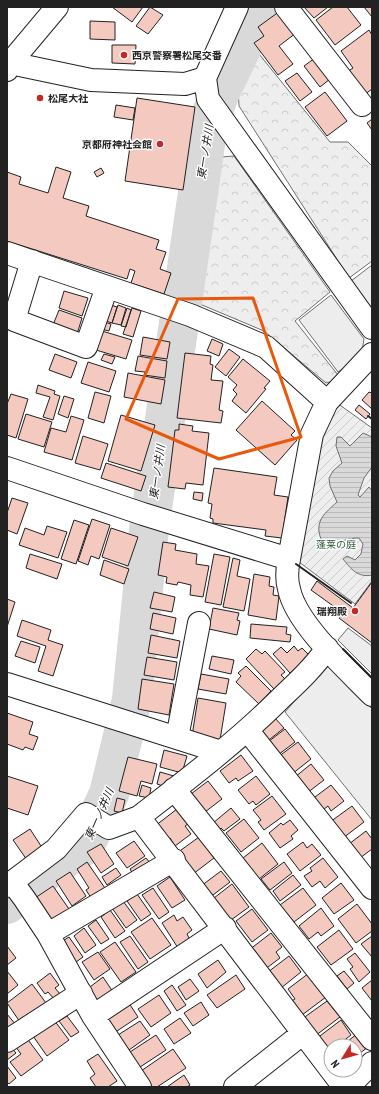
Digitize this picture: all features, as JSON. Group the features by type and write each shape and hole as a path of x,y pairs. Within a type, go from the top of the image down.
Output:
{"street":[{"path":"8,66 57,7"},
{"path":"206,88 237,7"},
{"path":"286,7 362,105"},
{"path":"8,66 91,80 185,84 206,88"},
{"path":"206,88 225,122 372,328"},
{"path":"7,253 181,312 266,347 326,402"},
{"path":"32,261 14,320 86,347 107,287"},
{"path":"372,354 326,402 312,434 289,559 287,579 292,598 305,622 327,648 372,695"},
{"path":"7,468 152,517 289,559"},
{"path":"177,738 199,623"},
{"path":"140,1087 93,1016 48,934 15,888 56,849 86,814 109,828 139,817 248,731 295,685 327,648"},
{"path":"7,684 222,752"},
{"path":"248,731 372,888"},
{"path":"174,789 372,1039"},
{"path":"139,817 174,860 302,1034 344,1087"},
{"path":"48,934 174,860"},
{"path":"93,1016 225,928"},
{"path":"7,1042 81,993"},
{"path":"235,1087 302,1034"},
{"path":"348,1087 372,1063"}],"highlighted area":[{"path":"253,298 301,437 219,459 126,419 178,299"}],"green space":[{"path":"255,49 330,142 348,142 372,166 372,261 349,278 239,106 238,89"},
{"path":"234,156 330,292 295,321 338,375 334,381 326,383 264,331 195,302 221,157"},
{"name":"蓬莱の庭","path":"337,403 372,428 372,581 355,604 299,562 315,446"}],"shaded area":[{"path":"372,265 372,311 351,281"},
{"path":"331,295 364,339 361,357 338,372 299,320"},
{"path":"363,433 372,437 372,467 364,478 358,495 360,497 369,487 372,491 372,575 367,576 355,572 343,559 347,556 355,560 361,554 363,544 359,538 330,543 321,539 319,533 322,518 337,502 330,486 329,478 333,471 342,463 336,446 337,437 341,437 350,446"},
{"path":"348,628 372,646 372,674 338,640"},
{"path":"328,663 372,709 372,820 285,712"}],"building":[{"path":"112,7 143,7 132,22"},
{"path":"150,7 163,15 148,34 136,26"},
{"path":"304,7 328,7 314,18"},
{"path":"333,7 347,7 361,25 335,45 316,20"},
{"path":"364,7 372,7 372,17"},
{"path":"280,11 296,33 279,46 293,64 278,75 254,43 264,36 258,27"},
{"path":"90,21 115,22 115,40 90,39"},
{"path":"369,30 372,35 372,89 364,95 347,72 353,68 341,51"},
{"path":"112,45 136,45 135,64 112,63"},
{"path":"315,58 330,79 320,87 304,66"},
{"path":"297,73 312,92 300,101 285,81"},
{"path":"325,92 347,121 327,136 305,107"},
{"name":"京都府神社会館","path":"137,98 195,107 183,190 125,181"},
{"path":"116,105 135,108 133,120 114,117"},
{"path":"372,119 372,130 367,123"},
{"path":"56,167 71,172 63,198 89,206 86,216 159,240 156,249 166,252 160,269 171,273 164,294 131,283 135,271 130,269 127,279 7,241 7,172 21,177 19,184 48,193"},
{"path":"101,168 104,173 97,177 94,172"},
{"path":"64,291 88,298 82,316 59,308"},
{"path":"108,304 117,307 112,323 103,320"},
{"path":"118,305 126,308 121,325 112,323"},
{"path":"127,308 131,310 126,327 121,326"},
{"path":"132,308 141,311 133,337 123,334"},
{"path":"59,310 82,318 77,334 53,325"},
{"path":"104,322 111,324 109,331 101,329"},
{"path":"102,331 132,340 126,359 96,350"},
{"path":"143,337 170,342 167,359 140,355"},
{"path":"212,339 223,344 219,356 207,351"},
{"path":"229,349 240,357 226,376 215,367"},
{"path":"185,353 211,356 210,364 213,365 211,380 223,381 219,410 223,411 221,423 177,418"},
{"path":"55,354 77,362 71,378 49,370"},
{"path":"104,354 115,357 112,364 101,360"},
{"path":"138,356 167,361 165,378 144,375 145,372 135,371"},
{"path":"243,359 270,381 264,388 266,389 246,413 232,401 237,394 233,390 237,385 228,377"},
{"path":"88,362 116,371 109,392 81,383"},
{"path":"128,373 165,380 161,404 124,397"},
{"path":"38,385 55,391 54,394 60,396 53,420 43,417 50,397 36,393"},
{"path":"95,392 111,396 104,423 88,418"},
{"path":"369,392 372,393 372,409 362,400"},
{"path":"11,394 28,399 16,438 7,435 7,404"},
{"path":"64,396 74,399 68,418 58,414"},
{"path":"262,401 295,431 291,435 297,440 275,465 236,430"},
{"path":"359,405 370,414 366,419 355,410"},
{"path":"26,414 52,422 44,447 18,439"},
{"path":"121,415 155,425 141,471 108,461"},
{"path":"71,416 84,420 72,460 44,452 51,428 66,432"},
{"path":"179,424 193,426 192,431 209,433 203,485 186,483 185,489 168,487 175,430 179,430"},
{"path":"83,436 108,444 100,470 75,463"},
{"path":"106,463 146,476 141,491 101,478"},
{"path":"214,468 277,477 274,495 288,497 282,538 265,536 266,530 213,523 213,519 210,518 212,504 208,503"},
{"path":"194,492 203,493 202,501 193,499"},
{"path":"12,498 28,503 17,534 7,530 7,513"},
{"path":"92,519 110,525 99,559 91,556 88,565 78,561"},
{"path":"74,520 89,525 76,564 61,559"},
{"path":"47,526 67,532 58,558 19,545 25,528 44,535"},
{"path":"111,528 138,537 128,566 102,557"},
{"path":"163,542 176,544 175,550 197,554 196,564 209,566 203,597 190,595 191,585 178,582 177,585 166,583 167,577 158,575"},
{"path":"30,554 62,564 57,579 26,568"},
{"path":"214,554 230,557 221,605 205,602"},
{"path":"233,558 240,560 237,576 250,579 244,611 223,607"},
{"path":"104,560 129,569 124,584 100,575"},
{"path":"254,574 270,577 269,586 274,587 273,595 279,596 276,620 248,615"},
{"name":"瑞翔殿","path":"317,581 353,608 372,582 372,643 339,618 343,613 311,590"},
{"path":"154,592 175,597 172,612 150,608"},
{"path":"7,599 15,602 7,627"},
{"path":"213,608 239,613 237,620 240,621 237,635 209,629"},
{"path":"153,613 176,618 173,634 150,629"},
{"path":"22,620 51,630 48,640 63,645 53,676 38,671 46,646 17,636"},
{"path":"251,624 287,627 286,634 291,635 290,642 250,638"},
{"path":"151,635 180,641 177,658 148,653"},
{"path":"21,641 40,647 35,663 15,656"},
{"path":"294,646 298,651 302,648 310,656 290,673 273,654 281,647 287,653"},
{"path":"256,649 262,654 265,651 285,672 281,675 285,679 274,689 246,659"},
{"path":"212,656 234,660 231,674 209,669"},
{"path":"147,657 177,662 174,680 144,675"},
{"path":"246,666 271,691 259,704 236,682 241,676 238,673"},
{"path":"201,674 229,679 226,694 198,689"},
{"path":"142,679 174,684 169,715 138,709"},
{"path":"198,698 226,703 220,740 192,736"},
{"path":"7,713 33,722 29,734 38,737 33,750 25,747 23,750 7,744"},
{"path":"275,718 284,728 265,743 256,732"},
{"path":"285,729 295,742 274,758 264,745"},
{"path":"298,742 311,759 292,774 278,757"},
{"path":"164,750 187,756 182,773 160,767"},
{"path":"241,755 253,771 238,781 236,778 229,783 220,771"},
{"path":"128,757 157,764 152,784 141,781 137,796 119,791"},
{"path":"311,764 324,780 307,793 295,777"},
{"path":"160,772 174,776 169,788 157,784"},
{"path":"7,776 38,786 28,815 7,808"},
{"path":"256,776 270,794 256,805 253,801 249,804 238,790"},
{"path":"208,781 222,799 205,812 191,794"},
{"path":"142,785 151,788 149,798 139,796"},
{"path":"331,785 344,801 331,811 328,806 320,812 311,800"},
{"path":"272,796 286,814 264,830 258,822 261,820 253,810"},
{"path":"117,798 125,800 122,813 114,811"},
{"path":"352,806 364,822 343,838 330,822"},
{"path":"231,808 240,819 224,831 221,828 219,830 213,823"},
{"path":"177,809 188,824 185,826 191,834 175,846 170,838 166,840 155,826"},
{"path":"244,819 259,838 241,852 226,833"},
{"path":"290,820 298,830 291,836 293,839 280,848 269,833 281,823 283,825"},
{"path":"30,829 43,849 27,860 13,840"},
{"path":"366,831 372,839 372,849 360,858 349,844"},
{"path":"199,837 214,858 193,874 177,853"},
{"path":"134,841 145,856 127,868 116,853"},
{"path":"303,842 307,848 312,844 321,855 300,871 287,854"},
{"path":"262,843 278,864 259,879 243,858"},
{"path":"101,844 114,864 101,873 87,852"},
{"path":"146,858 151,864 134,876 130,869"},
{"path":"323,858 338,877 325,888 320,881 312,887 304,876 312,871 310,868"},
{"path":"87,862 107,891 93,901 86,890 89,888 77,869"},
{"path":"284,862 292,873 270,890 261,879"},
{"path":"116,868 121,875 107,885 102,877"},
{"path":"221,871 230,882 209,898 201,886"},
{"path":"70,872 86,896 72,906 56,881"},
{"path":"293,875 301,885 280,901 273,891"},
{"path":"170,877 185,900 172,908 157,886"},
{"path":"341,883 354,900 334,914 322,898"},
{"path":"232,884 249,907 231,920 214,898"},
{"path":"53,886 69,909 51,922 35,898"},
{"path":"153,888 169,912 159,919 142,895"},
{"path":"303,888 316,905 294,922 280,905"},
{"path":"137,894 151,914 141,921 127,901"},
{"path":"123,901 137,920 126,928 112,908"},
{"path":"357,904 372,924 372,931 356,943 338,919"},
{"path":"321,908 334,926 321,936 318,932 309,939 299,926"},
{"path":"252,909 268,930 252,942 236,921"},
{"path":"110,910 125,931 115,938 101,917"},
{"path":"174,915 177,921 183,917 192,930 187,934 190,940 178,948 162,923"},
{"path":"152,918 171,945 150,959 131,932"},
{"path":"96,920 109,939 101,944 88,926"},
{"path":"84,928 96,945 85,953 74,936"},
{"path":"339,930 353,949 331,965 317,947"},
{"path":"271,933 282,947 276,952 280,958 264,970 249,950"},
{"path":"130,936 148,962 138,969 120,942"},
{"path":"372,936 372,957 361,944"},
{"path":"69,937 83,957 72,965 58,944"},
{"path":"115,942 136,972 121,982 100,952"},
{"path":"7,946 16,958 7,965"},
{"path":"98,952 110,969 94,980 82,962"},
{"path":"355,953 370,972 359,982 350,969 353,967 347,959"},
{"path":"289,956 301,972 281,988 268,972"},
{"path":"218,960 226,972 207,988 198,974"},
{"path":"7,971 18,985 7,994"},
{"path":"344,971 354,983 347,989 337,976"},
{"path":"50,973 59,985 55,988 60,994 54,999 48,992 45,994 37,983"},
{"path":"309,973 326,997 298,1018 287,1004 295,999 288,989"},
{"path":"236,975 245,989 217,1008 207,995"},
{"path":"103,977 113,992 96,1004 86,990"},
{"path":"190,979 199,991 186,1000 178,987"},
{"path":"372,980 372,1001 362,988"},
{"path":"32,984 46,1003 20,1022 7,1003"},
{"path":"172,985 186,1005 177,1011 164,991"},
{"path":"159,995 171,1013 151,1027 138,1009"},
{"path":"127,1000 138,1017 114,1033 103,1017"},
{"path":"327,1001 340,1017 315,1036 302,1019"},
{"path":"201,1002 209,1015 193,1026 184,1013"},
{"path":"7,1014 16,1025 7,1032"},
{"path":"67,1016 79,1032 71,1037 59,1021"},
{"path":"180,1018 191,1033 174,1044 164,1029"},
{"path":"54,1020 69,1040 47,1056 33,1036"},
{"path":"341,1020 351,1035 347,1038 323,1038 323,1048 316,1039"},
{"path":"140,1021 150,1035 129,1050 118,1035"},
{"path":"358,1033 362,1038 352,1038"},
{"path":"156,1035 166,1050 137,1069 127,1054"},
{"path":"26,1037 43,1060 21,1076 10,1062 21,1054 15,1046"},
{"path":"363,1040 368,1047 363,1051"},
{"path":"11,1047 16,1053 7,1060 7,1050"},
{"path":"173,1049 186,1068 157,1087 152,1087 141,1071"},
{"path":"98,1054 117,1081 108,1087 96,1087 90,1078 95,1074 87,1061"},
{"path":"7,1066 16,1078 9,1084 7,1082"},
{"path":"184,1075 190,1085 187,1087 167,1087"}],"waterway":[{"name":"東一ノ井川","path":"7,904 47,870 85,845 109,794 132,699 149,529 208,124 220,92 261,7"}],"wall":[{"path":"368,416 372,419"},
{"path":"296,564 351,603"},
{"path":"343,649 372,678"}],"place":[{"name":"西京警察署松尾交番","path":"124,55"},
{"name":"松尾大社","path":"40,98"},
{"name":"京都府神社会館","path":"160,144"},
{"name":"瑞翔殿","path":"355,611"}]}
